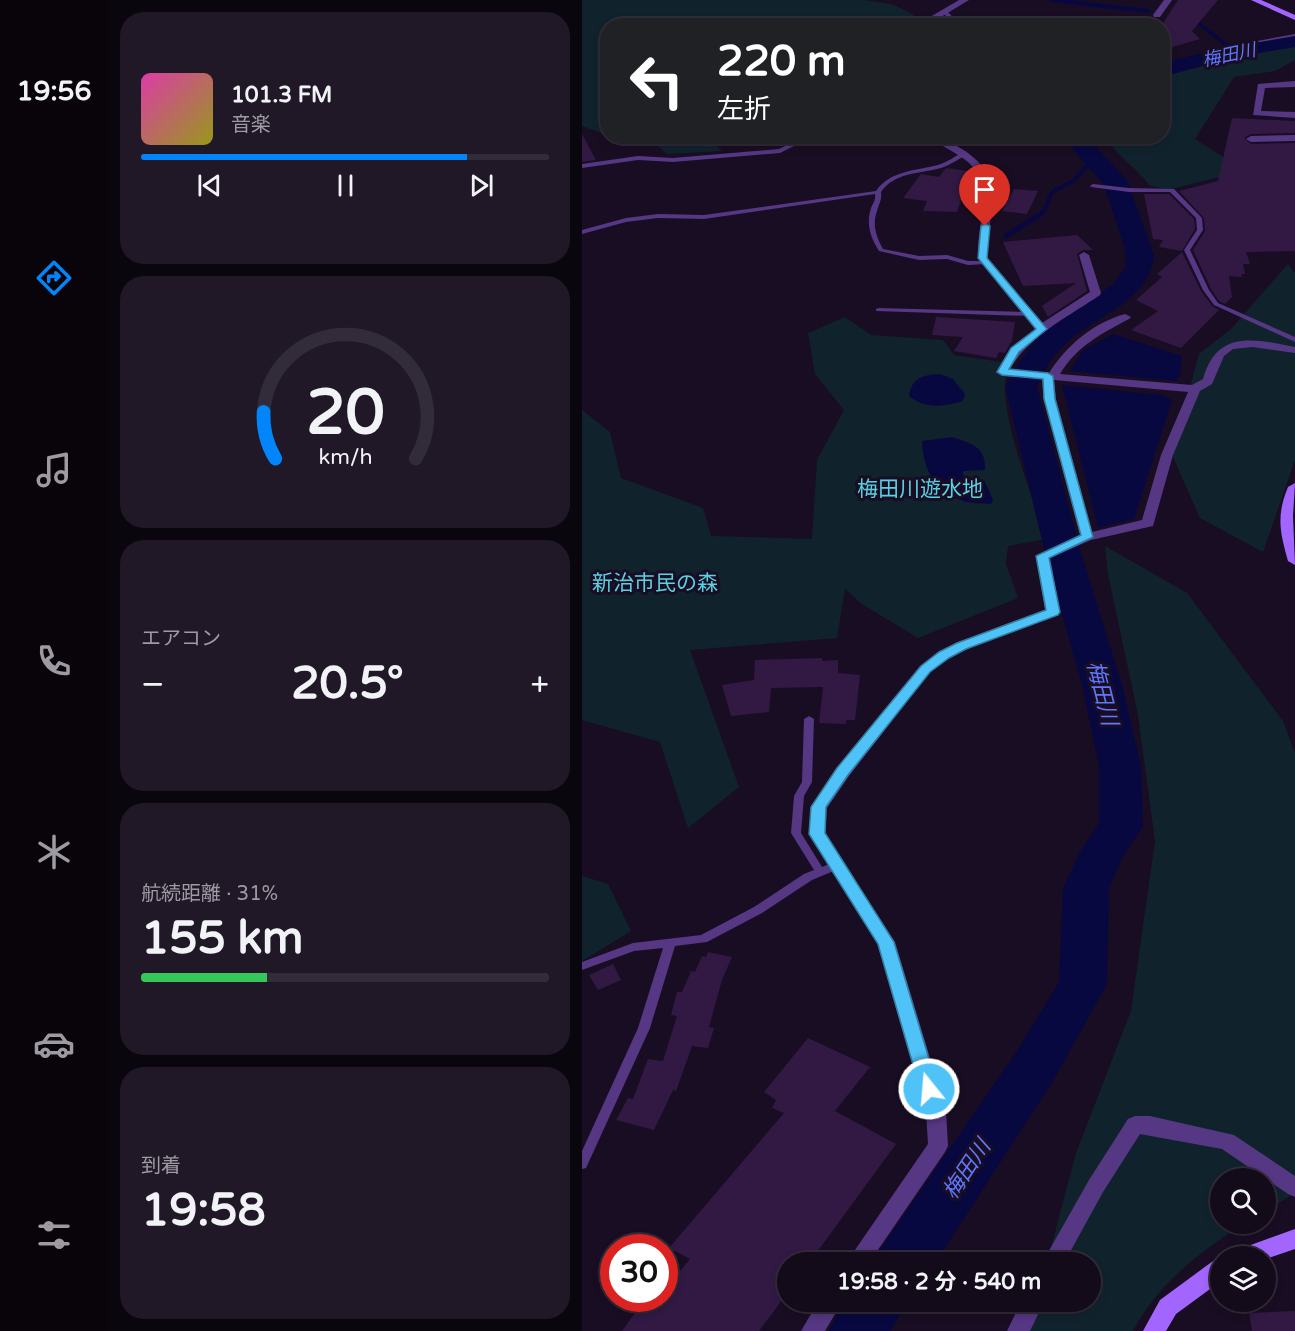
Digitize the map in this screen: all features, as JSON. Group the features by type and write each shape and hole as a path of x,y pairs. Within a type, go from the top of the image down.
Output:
{"street":[{"path":"936,18 965,0"},
{"path":"1157,15 1168,0"},
{"path":"1255,0 1295,18"},
{"path":"1295,84 1261,86 1256,113 1295,116"},
{"path":"1251,139 1295,138"},
{"path":"947,144 964,154 985,175 989,195 982,258 1041,329"},
{"path":"1084,255 1096,293 1041,329 1015,351 1002,372 1194,389 1208,381 1210,366 1215,356 1231,344 1255,344 1295,350"},
{"path":"1086,537 1050,399 1048,376 1082,338 1125,317"},
{"path":"865,1252 938,1146 936,1111 885,942 817,834 819,807 843,772 925,669 944,655 962,646 1053,612 1043,556 1086,537 1148,523 1167,455 1193,397 1194,389"},
{"path":"1295,488 1284,521 1295,561"},
{"path":"1059,1252 1096,1186 1135,1125 1150,1125 1227,1141 1295,1188"},
{"path":"1276,1246 1295,1239"},
{"path":"1154,1331 1168,1307 1210,1276"},
{"path":"812,1331 824,1312"},
{"path":"1018,1331 1028,1312"}],"lane":[{"path":"945,12 951,18"},
{"path":"1248,43 1295,35"},
{"path":"582,166 639,158 673,160 780,151 795,144"},
{"path":"582,232 626,220 658,216 704,217 878,192 887,180 947,164 964,154"},
{"path":"1096,186 1129,190 1172,190 1199,219 1200,230 1187,250 1206,290 1216,304 1295,340"},
{"path":"878,192 879,198 872,213 870,226 881,250 919,258 947,257 968,263 986,262"},
{"path":"878,310 1029,314"},
{"path":"809,719 807,782 800,796 796,833 820,872"},
{"path":"582,966 633,947 703,939 758,910 808,877 837,865"},
{"path":"582,1164 644,1028 670,944"}],"green space":[{"path":"582,0 864,0 892,4 914,15 909,18 600,18 600,132 582,126"},
{"path":"1295,44 1295,60 1275,71 1234,77 1195,139 1228,160 1227,175 1168,190 1149,185 1111,144 1170,144 1170,67 1176,63"},
{"path":"656,144 714,144 722,151 667,154"},
{"path":"1288,264 1295,273 1295,460 1263,552 1200,518 1172,455 1199,354 1231,329"},
{"path":"845,317 871,335 943,340 954,355 1008,363 1005,386 1009,421 1046,539 1008,546 1006,564 1018,598 918,638 862,604 845,589 837,638 690,650 739,787 688,828 660,742 582,720 582,410 610,432 621,478 703,508 711,536 812,539 817,460 844,410 815,374 808,333"},
{"path":"1105,546 1187,593 1283,721 1295,753 1295,1193 1276,1205 1276,1168 1210,1168 1210,1234 1229,1234 1210,1246 1167,1284 1143,1314 1133,1331 1029,1331 1034,1312 1101,1312 1101,1252 1050,1252 1076,1153 1131,1011 1155,841 1138,715 1108,574"},
{"path":"582,876 608,884 631,931 582,961"}],"shaded area":[{"path":"1113,334 1182,356 1180,377 1176,381 1070,371 1083,350"},
{"path":"940,374 953,379 965,394 963,401 935,406 922,403 909,396 910,390 919,378"},
{"path":"1062,385 1162,395 1172,400 1134,519 1098,528"},
{"path":"952,437 976,447 983,456 985,470 963,471 964,479 984,480 993,500 991,504 962,501 935,482 924,459 922,441"}],"building":[{"path":"1178,0 1218,0 1192,31 1200,39 1170,48 1170,18 1166,18"},
{"path":"1232,118 1295,121 1295,133 1251,134 1244,138 1251,144 1295,143 1295,251 1246,252 1250,264 1243,264 1245,274 1241,274 1242,277 1229,276 1232,297 1225,304 1219,301 1211,289 1193,250 1205,231 1204,218 1179,191 1218,181"},
{"path":"582,134 596,160 582,162"},
{"path":"946,168 972,172 970,176 974,177 965,189 957,212 923,211 927,201 903,198 921,174 939,177"},
{"path":"1014,189 1038,191 1027,214 1002,211"},
{"path":"1144,194 1169,194 1194,219 1195,229 1182,251 1159,247 1163,240 1153,239"},
{"path":"1077,235 1093,250 1083,250 1077,254 1087,291 1048,317 1042,306 1076,283 1023,286 1003,242"},
{"path":"1182,252 1201,291 1212,306 1219,310 1181,348 1131,330 1158,311 1136,300 1162,277 1157,274"},
{"path":"936,317 1015,322 1012,340 1005,353 999,352 996,358 954,351 963,337 932,335"},
{"path":"822,658 822,661 838,660 838,673 860,675 855,720 846,720 846,724 819,723 823,687 771,688 769,712 731,716 722,685 754,680 755,660"},
{"path":"708,952 732,957 722,980 709,1027 714,1028 708,1048 692,1046 676,1091 673,1090 654,1130 616,1120 628,1098 633,1099 648,1059 663,1061 677,1016 671,1015 677,992 682,992 691,971 695,972 702,956 706,957"},
{"path":"613,964 621,980 598,990 589,975"},
{"path":"808,1038 870,1067 835,1111 896,1144 817,1252 777,1252 777,1307 759,1331 622,1331 635,1312 678,1312 678,1273 690,1259 678,1253 678,1237 784,1113 772,1108 776,1100 764,1092"},
{"path":"1295,1311 1295,1331 1252,1331 1249,1313"}],"waterway":[{"path":"1052,0 1148,11"},
{"path":"1193,19 1228,46"},
{"name":"梅田川","path":"1170,68 1235,51 1295,41"},
{"name":"梅田川","path":"910,1252 1035,1066 1083,984 1086,888 1102,852 1121,826 1120,766 1102,685 1063,553 1021,386 1033,364 1048,344 1061,332 1122,291 1132,280 1138,268 1139,249 1117,185 1111,175 1084,148 1084,144"},
{"path":"1039,215 1044,211 1052,192 1073,181 1093,160"},
{"path":"1006,236 1041,214"},
{"name":"梅田川","path":"858,1331 870,1312"}],"route":[{"path":"929,1089 885,942 817,834 819,807 843,772 925,669 944,655 962,646 1053,612 1043,556 1087,537 1050,399 1048,376 1002,372 1015,351 1041,329 982,258 985,226"}],"park label":[{"name":"梅田川遊水地","path":"920,489"},
{"name":"新治市民の森","path":"655,583"}]}
